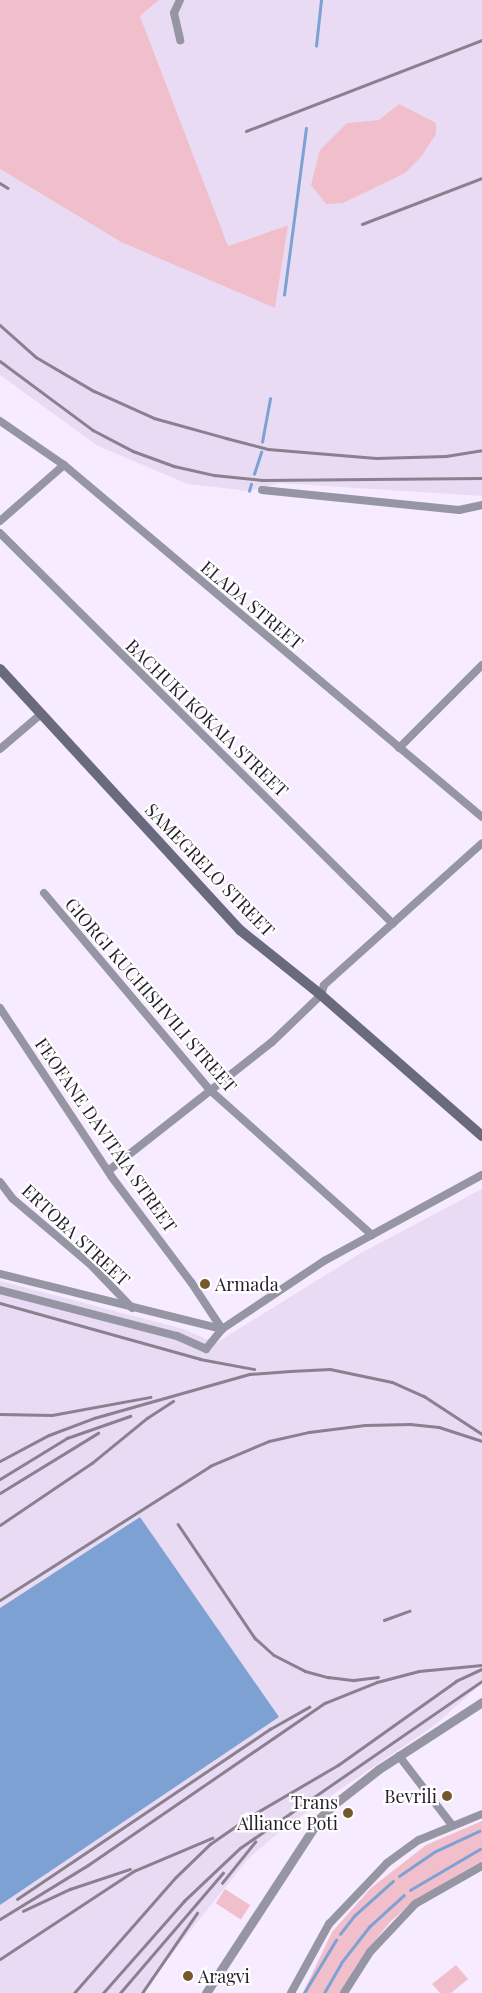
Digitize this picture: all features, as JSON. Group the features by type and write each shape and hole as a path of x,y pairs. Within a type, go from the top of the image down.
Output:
{"main road":[{"name":"SAMEGRELO STREET","path":"0,669 240,930 321,995 482,1136"}],"street":[{"path":"180,0 174,12 180,40"},
{"name":"ELADA STREET","path":"0,421 64,465 482,817"},
{"path":"0,521 64,465"},
{"path":"262,490 459,510 482,505"},
{"name":"BACHUKI KOKAIA STREET","path":"0,533 393,924"},
{"path":"399,748 482,665"},
{"path":"0,749 41,714"},
{"path":"108,1171 272,1042 321,995 324,985 482,843"},
{"name":"GIORGI KUCHISHVILI STREET","path":"44,893 211,1090 372,1235"},
{"name":"FEOFANE DAVITAIA STREET","path":"0,1008 108,1171 222,1329"},
{"path":"0,1290 177,1336 206,1349 222,1329 324,1261 482,1175"},
{"name":"ERTOBA STREET","path":"0,1182 13,1199 90,1264 132,1308"},
{"path":"0,1274 222,1329"},
{"path":"206,1993 320,1818 348,1791 482,1702"},
{"path":"399,1756 452,1825"},
{"path":"291,1993 329,1924 374,1875 400,1852 452,1825 482,1814"},
{"path":"344,1993 370,1952 416,1904 482,1866"}],"shaded area":[{"path":"0,0 159,0 140,16 228,246 288,225 275,308 121,242 0,169"},
{"path":"159,0 482,0 482,496 280,483 249,491 188,484 98,446 0,375 0,169 121,242 275,307 287,225 228,246 140,16"},
{"path":"399,104 436,123 436,134 421,157 405,173 343,203 326,204 311,185 320,150 347,123 379,120"},
{"path":"482,1189 482,1683 435,1725 285,1827 248,1859 140,1993 0,1993 0,1905 278,1717 140,1517 0,1608 0,1281 183,1329 216,1343 361,1253"},
{"path":"482,1821 482,1861 418,1898 391,1921 368,1949 341,1993 303,1993 332,1932 371,1888 426,1845"},
{"path":"225,1889 250,1905 241,1920 216,1903"},
{"path":"456,1965 468,1979 451,1993 440,1993 432,1984"}],"water":[{"path":"140,1517 279,1717 0,1905 0,1608"}],"waterway":[{"path":"316,46 321,0"},
{"path":"284,295 306,128"},
{"path":"262,442 270,399"},
{"path":"254,474 261,452"},
{"path":"249,491 251,484"},
{"path":"399,1876 434,1852 479,1831"},
{"path":"410,1890 480,1849"},
{"path":"340,1934 354,1916 393,1881"},
{"path":"324,1993 341,1963 369,1927 404,1895"},
{"path":"304,1993 336,1940"}],"railway":[{"path":"246,131 482,40"},
{"path":"362,224 482,178"},
{"path":"0,183 8,188"},
{"path":"0,325 36,357 94,391 154,418 268,449 376,458 446,456 482,450"},
{"path":"0,361 93,430 133,451 174,466 214,475 262,480 482,478"},
{"path":"0,1303 200,1359 254,1369"},
{"path":"0,1461 49,1435 94,1418 250,1374 290,1371 330,1369 392,1382 424,1396 482,1434"},
{"path":"0,1414 52,1415 150,1397"},
{"path":"0,1525 92,1463 147,1418 173,1401"},
{"path":"0,1479 67,1438 130,1416"},
{"path":"0,1600 210,1466 269,1441 309,1432 365,1425 410,1424 439,1427 482,1441"},
{"path":"0,1493 98,1433"},
{"path":"178,1524 255,1638 274,1655 305,1671 328,1677 354,1680 378,1677"},
{"path":"384,1620 409,1611"},
{"path":"0,1919 88,1865 325,1703 377,1682 419,1671 482,1665"},
{"path":"74,1993 176,1877 210,1844 249,1817 338,1765 456,1681 482,1669"},
{"path":"103,1993 184,1901 240,1848 482,1681"},
{"path":"17,1899 270,1729 309,1707"},
{"path":"0,1959 134,1871 212,1838"},
{"path":"222,1883 255,1842"},
{"path":"23,1911 70,1889 130,1869"},
{"path":"120,1993 223,1873"},
{"path":"142,1993 197,1913"}],"place":[{"name":"Armada","path":"205,1284"},
{"name":"Bevrili","path":"447,1796"},
{"name":"Trans Alliance Poti","path":"348,1813"},
{"name":"Aragvi","path":"188,1976"}]}
